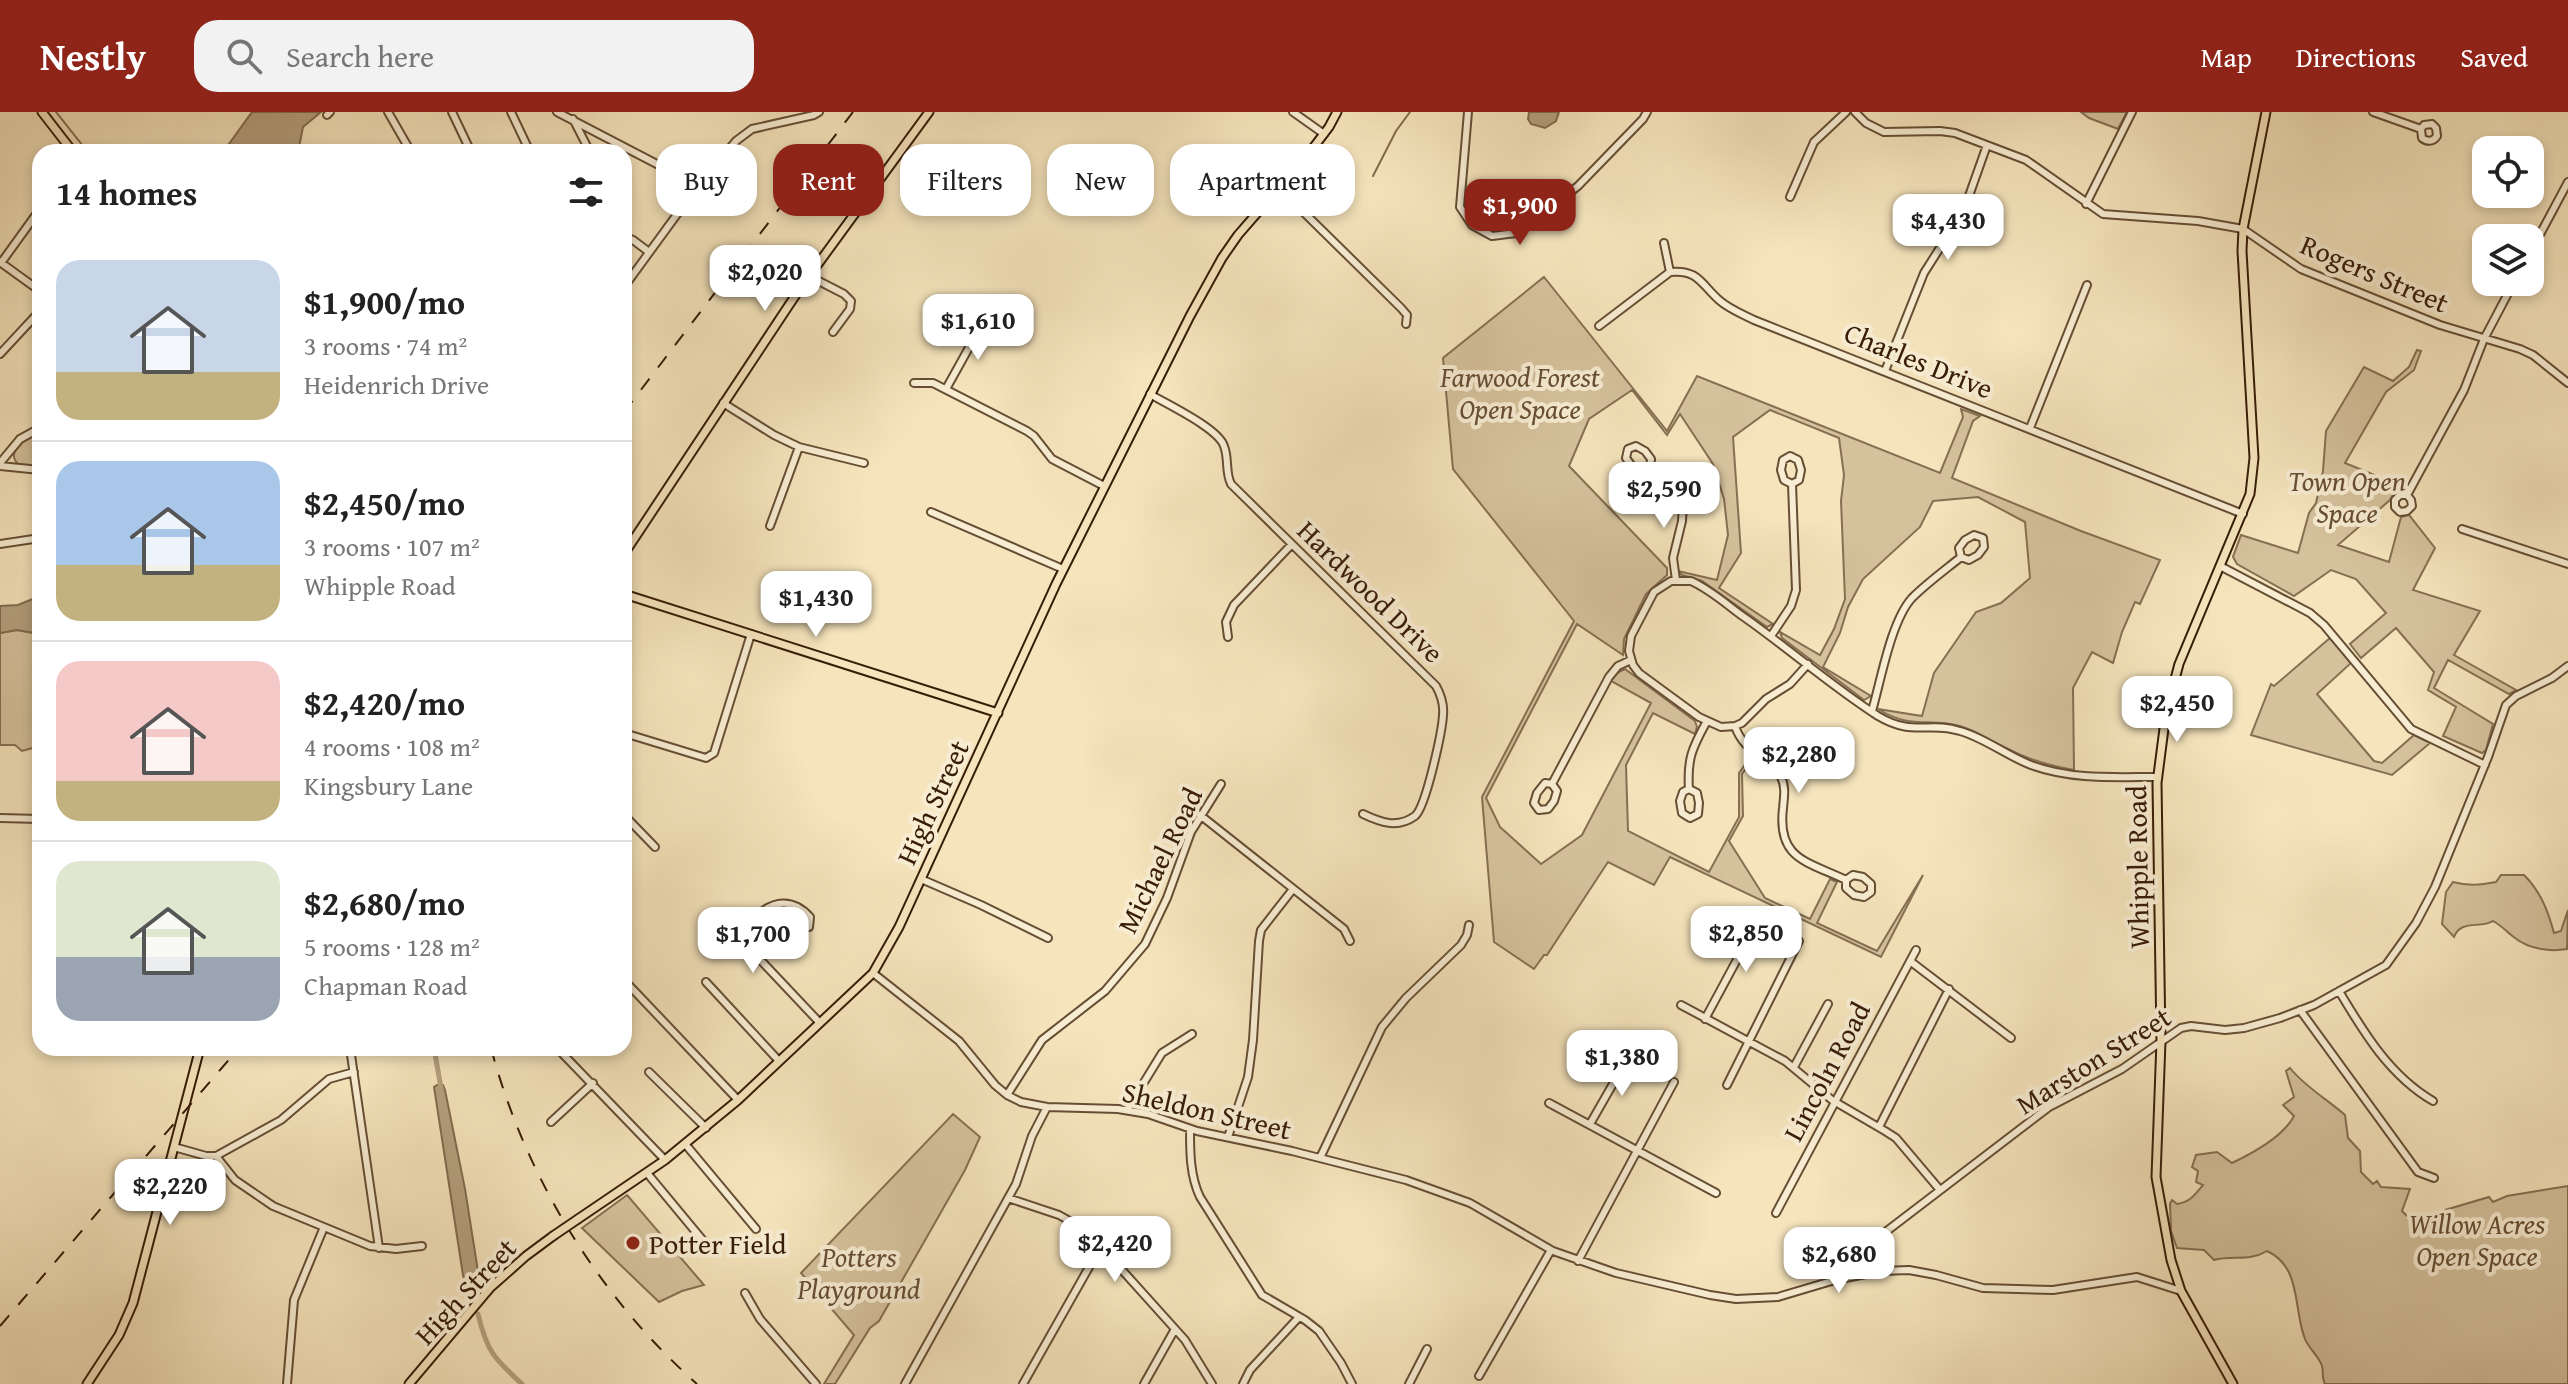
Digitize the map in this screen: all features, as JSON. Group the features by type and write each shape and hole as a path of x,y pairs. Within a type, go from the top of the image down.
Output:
{"main road":[{"path":"42,112 67,144"},
{"path":"632,542 809,276 929,112"},
{"name":"High Street","path":"1316,144 1337,112"},
{"name":"Whipple Road","path":"2233,1384 2181,1291 2171,1260 2156,1177 2161,1041 2157,777 2166,713 2179,664 2250,494 2254,458 2242,251 2243,229 2266,112"},
{"name":"High Street","path":"409,1384 490,1288 526,1256 686,1145 873,973 889,948 1063,569 1150,394 1222,258 1255,216"},
{"path":"632,597 998,713"},
{"path":"87,1384 119,1335 133,1303 198,1056"}],"street":[{"path":"388,112 406,144"},
{"path":"452,112 467,144"},
{"path":"511,112 526,144"},
{"path":"557,112 620,144"},
{"path":"734,144 752,129 819,112"},
{"path":"1293,112 1324,134"},
{"path":"1468,112 1460,207 1472,225 1492,236 1516,233 1537,219 1578,186 1647,112"},
{"path":"1790,197 1814,142 1846,112"},
{"name":"Rogers Street","path":"1855,112 1866,123 1884,132 1955,133 2026,160 2103,214 2198,221 2243,229 2301,269 2440,325 2507,343 2533,355 2568,383"},
{"path":"2086,204 2132,112"},
{"path":"2373,112 2421,129"},
{"path":"573,119 586,144"},
{"path":"1885,371 1924,273 1964,210 1987,145"},
{"path":"632,150 656,163"},
{"path":"2544,227 2568,182"},
{"path":"632,276 676,216"},
{"path":"1307,216 1401,308 1407,315 1406,324"},
{"path":"32,220 0,263 32,285"},
{"path":"632,240 649,252"},
{"path":"1599,326 1670,272 1664,243"},
{"name":"Charles Drive","path":"1670,272 1681,271 1701,279 1717,298 1754,320 2243,514"},
{"path":"809,276 844,294 851,301 850,309 833,332"},
{"path":"2030,428 2087,285"},
{"path":"2407,495 2464,390 2484,339 2507,296"},
{"path":"946,389 986,317 995,314"},
{"path":"0,354 32,320"},
{"path":"914,383 926,381 946,389 1027,431 1052,459 1104,486"},
{"name":"Hardwood Drive","path":"1150,394 1218,435 1225,447 1227,476 1231,484 1427,675 1441,696 1443,715 1426,794 1419,812 1404,822 1394,824 1386,824 1363,814"},
{"path":"723,403 799,447 864,463"},
{"path":"0,465 20,439 32,432"},
{"path":"1636,446 1645,451 1651,459 1650,468 1641,471 1632,466 1626,458 1626,451 1636,446"},
{"path":"770,526 799,447"},
{"path":"1789,456 1797,458 1801,470 1799,480 1792,484 1785,482 1782,474 1782,462 1789,456"},
{"path":"0,465 32,469"},
{"path":"1650,468 1674,488 1683,504 1673,558 1676,580"},
{"path":"1771,636 1791,606 1796,590 1792,484"},
{"path":"931,512 1063,569"},
{"path":"2462,529 2568,564"},
{"path":"1974,535 1983,538 1984,547 1978,555 1969,560 1961,557 1959,548 1965,540 1974,535"},
{"path":"0,544 32,539"},
{"path":"1228,637 1226,622 1234,605 1292,544"},
{"path":"1872,711 1901,615 1912,598 1961,557"},
{"path":"2220,566 2310,613 2324,625 2411,729 2485,765"},
{"path":"1808,664 1790,684 1766,699 1749,718 1735,726 1721,727 1707,721 1643,676 1631,660 1629,651 1631,636 1652,596 1662,585 1676,580 1696,583 1892,723 1908,728 1962,731 2010,756 2048,770 2095,777 2157,777"},
{"path":"632,735 706,758 714,753 751,634"},
{"path":"1552,784 1609,677 1618,666 1631,660"},
{"name":"Marston Street","path":"1835,1280 1858,1253 2049,1107 2122,1069 2181,1028 2244,1028 2300,1010 2386,965 2411,930 2435,887 2506,705 2568,666"},
{"path":"1689,789 1691,752 1707,721"},
{"path":"1735,726 1744,745 1774,768 1781,778 1784,794 1781,827 1789,849 1798,857 1846,880"},
{"path":"1545,783 1552,784 1557,791 1554,801 1546,810 1538,809 1534,801 1539,790 1545,783"},
{"name":"Michael Road","path":"1007,1095 1042,1040 1105,991 1145,944 1161,913 1191,832 1221,784"},
{"path":"1689,789 1697,793 1699,803 1698,814 1690,818 1683,814 1680,804 1682,794 1689,789"},
{"path":"1200,815 1347,932 1350,941"},
{"path":"0,818 32,819"},
{"path":"632,823 655,847"},
{"path":"1853,875 1863,877 1871,884 1871,892 1864,897 1854,895 1845,887 1846,880 1853,875"},
{"path":"921,879 987,907 1048,938"},
{"path":"1228,1137 1248,1077 1261,930 1293,889"},
{"path":"756,917 766,923 794,929 806,928 811,922 806,912 784,902 768,907 756,917 746,935 748,946 819,1022"},
{"path":"1705,1019 1758,917"},
{"path":"1320,1158 1382,1027 1406,998 1461,945 1469,925"},
{"path":"1727,1085 1799,941"},
{"name":"Lincoln Road","path":"1776,1213 1916,950"},
{"path":"1910,961 2011,1038"},
{"path":"873,973 959,1041 1007,1095"},
{"path":"706,982 779,1061"},
{"path":"632,988 738,1100"},
{"path":"1879,1127 1949,989"},
{"path":"2339,991 2397,1074 2433,1101"},
{"path":"1794,1067 1828,1004"},
{"path":"1681,1005 1794,1067 1835,1102 1896,1138 1940,1190"},
{"path":"2300,1010 2418,1172 2434,1178"},
{"path":"1127,1110 1162,1053 1192,1034"},
{"path":"351,1056 379,1248"},
{"path":"565,1056 665,1160"},
{"path":"1590,1124 1629,1056"},
{"path":"174,1147 216,1156 281,1120 322,1083 354,1072"},
{"path":"649,1072 706,1128"},
{"path":"1578,1261 1674,1082"},
{"path":"551,1122 593,1083"},
{"name":"Sheldon Street","path":"1007,1095 1028,1104 1047,1107 1127,1110 1190,1129 1406,1180 1470,1203 1551,1250 1578,1261 1629,1276 1736,1299 1778,1297 1835,1280 1881,1271 1909,1270 1983,1288 2053,1290 2137,1277 2181,1291"},
{"path":"1549,1103 1716,1193"},
{"path":"905,1384 1016,1184 1032,1136 1047,1107"},
{"path":"1190,1129 1193,1177 1200,1197 1262,1295 1319,1331 1352,1384"},
{"path":"686,1145 756,1229"},
{"path":"216,1156 230,1175 248,1191 273,1206 361,1244 396,1249 422,1246"},
{"path":"647,1173 705,1243"},
{"path":"1008,1198 1075,1222 1101,1246 1175,1329 1195,1354 1212,1384"},
{"path":"287,1384 294,1300 324,1227"},
{"path":"1023,1384 1101,1246"},
{"path":"1479,1376 1551,1250"},
{"path":"745,1293 760,1319 816,1384"},
{"path":"1243,1384 1250,1370 1299,1317"},
{"path":"1144,1384 1175,1329"},
{"path":"1409,1384 1427,1349"}],"green space":[{"path":"2081,112 2127,112 2118,129"},
{"name":"Farwood Forest Open Space","path":"1544,277 1667,431 1697,376 1940,473 1963,417 1961,409 1980,416 1973,421 1952,478 2160,560 2140,604 2135,602 2113,663 2092,652 2073,688 2074,770 2057,767 2024,756 1963,727 1901,720 1878,709 1922,716 1934,673 1976,612 2001,603 2030,578 2025,522 1978,497 1933,501 1920,527 1863,579 1823,667 1871,696 1864,700 1782,638 1780,632 1820,655 1845,599 1841,501 1844,475 1839,438 1770,410 1733,437 1741,553 1719,588 1773,624 1767,627 1702,581 1678,571 1717,580 1728,535 1724,499 1713,464 1680,414 1667,435 1632,390 1589,419 1569,466 1667,568 1667,575 1646,594 1624,639 1623,655 1577,624 1486,798 1500,827 1541,864 1582,835 1651,703 1611,681 1625,669 1695,721 1697,727 1695,734 1653,713 1626,765 1628,831 1709,872 1739,817 1739,773 1749,759 1752,761 1742,774 1743,816 1729,841 1765,898 1810,919 1830,879 1837,882 1817,923 1877,951 1923,875 1881,957 1670,857 1654,885 1608,862 1547,955 1534,969 1494,942 1482,797 1574,621 1453,469 1443,358"},
{"name":"Town Open Space","path":"2417,350 2421,351 2414,370 2386,392 2345,463 2406,488 2394,493 2390,500 2338,545 2389,562 2401,517 2409,515 2435,548 2413,590 2480,611 2454,655 2516,690 2509,694 2448,660 2434,688 2493,724 2486,750 2482,753 2443,736 2456,707 2428,690 2434,672 2396,628 2361,658 2350,644 2386,613 2356,579 2331,570 2294,596 2237,564 2233,557 2241,535 2298,553 2309,513 2316,503 2323,471 2326,431 2364,367 2393,381 2409,367"},
{"path":"30,434 32,469 19,464 14,454"},
{"path":"17,630 32,633 32,748 22,751 15,745 0,745 0,633"},
{"path":"2330,638 2351,663 2317,694 2374,761 2382,763 2414,735 2430,743 2392,775 2251,735 2271,684 2274,686"},
{"path":"2501,875 2524,875 2530,881 2543,902 2554,933 2561,931 2568,910 2567,949 2547,950 2527,945 2493,921 2461,928 2454,937 2442,924 2446,892 2453,882 2469,885 2490,883 2496,882"},
{"name":"Willow Acres Open Space","path":"2290,1068 2345,1115 2348,1138 2360,1151 2361,1172 2381,1187 2410,1189 2402,1211 2411,1220 2489,1197 2493,1202 2507,1196 2568,1186 2568,1384 2325,1384 2321,1362 2305,1339 2301,1327 2291,1278 2278,1258 2267,1251 2254,1256 2214,1260 2204,1250 2177,1248 2171,1231 2170,1204 2172,1200 2177,1204 2189,1199 2203,1185 2196,1182 2198,1171 2192,1167 2196,1155 2217,1152 2232,1163 2283,1131 2294,1116 2283,1105 2294,1097 2286,1071"},
{"name":"Potters Playground","path":"953,1114 980,1137 965,1170 879,1321 870,1328 835,1384 824,1384 854,1335 801,1273"},
{"path":"627,1195 704,1285 659,1302 582,1228"}],"shaded area":[{"path":"252,112 321,112 303,127 300,144 229,144"},
{"path":"1529,112 1559,112 1556,121 1545,128 1531,124"},
{"path":"32,599 32,633 17,630 0,633 0,606 18,605"},
{"path":"443,1085 445,1090 480,1284 479,1290 470,1297 465,1288 434,1087"}],"waterway":[{"path":"56,112 81,144"},
{"path":"1373,176 1396,131 1410,112"},
{"path":"435,1056 441,1088"},
{"path":"478,1314 493,1354 522,1384"}],"railway":[{"path":"632,402 853,112"},
{"path":"0,1326 232,1056"},
{"path":"494,1056 524,1142 570,1231 597,1273 628,1312 661,1350 697,1384"}],"place":[{"name":"Potter Field","path":"633,1243"}]}
